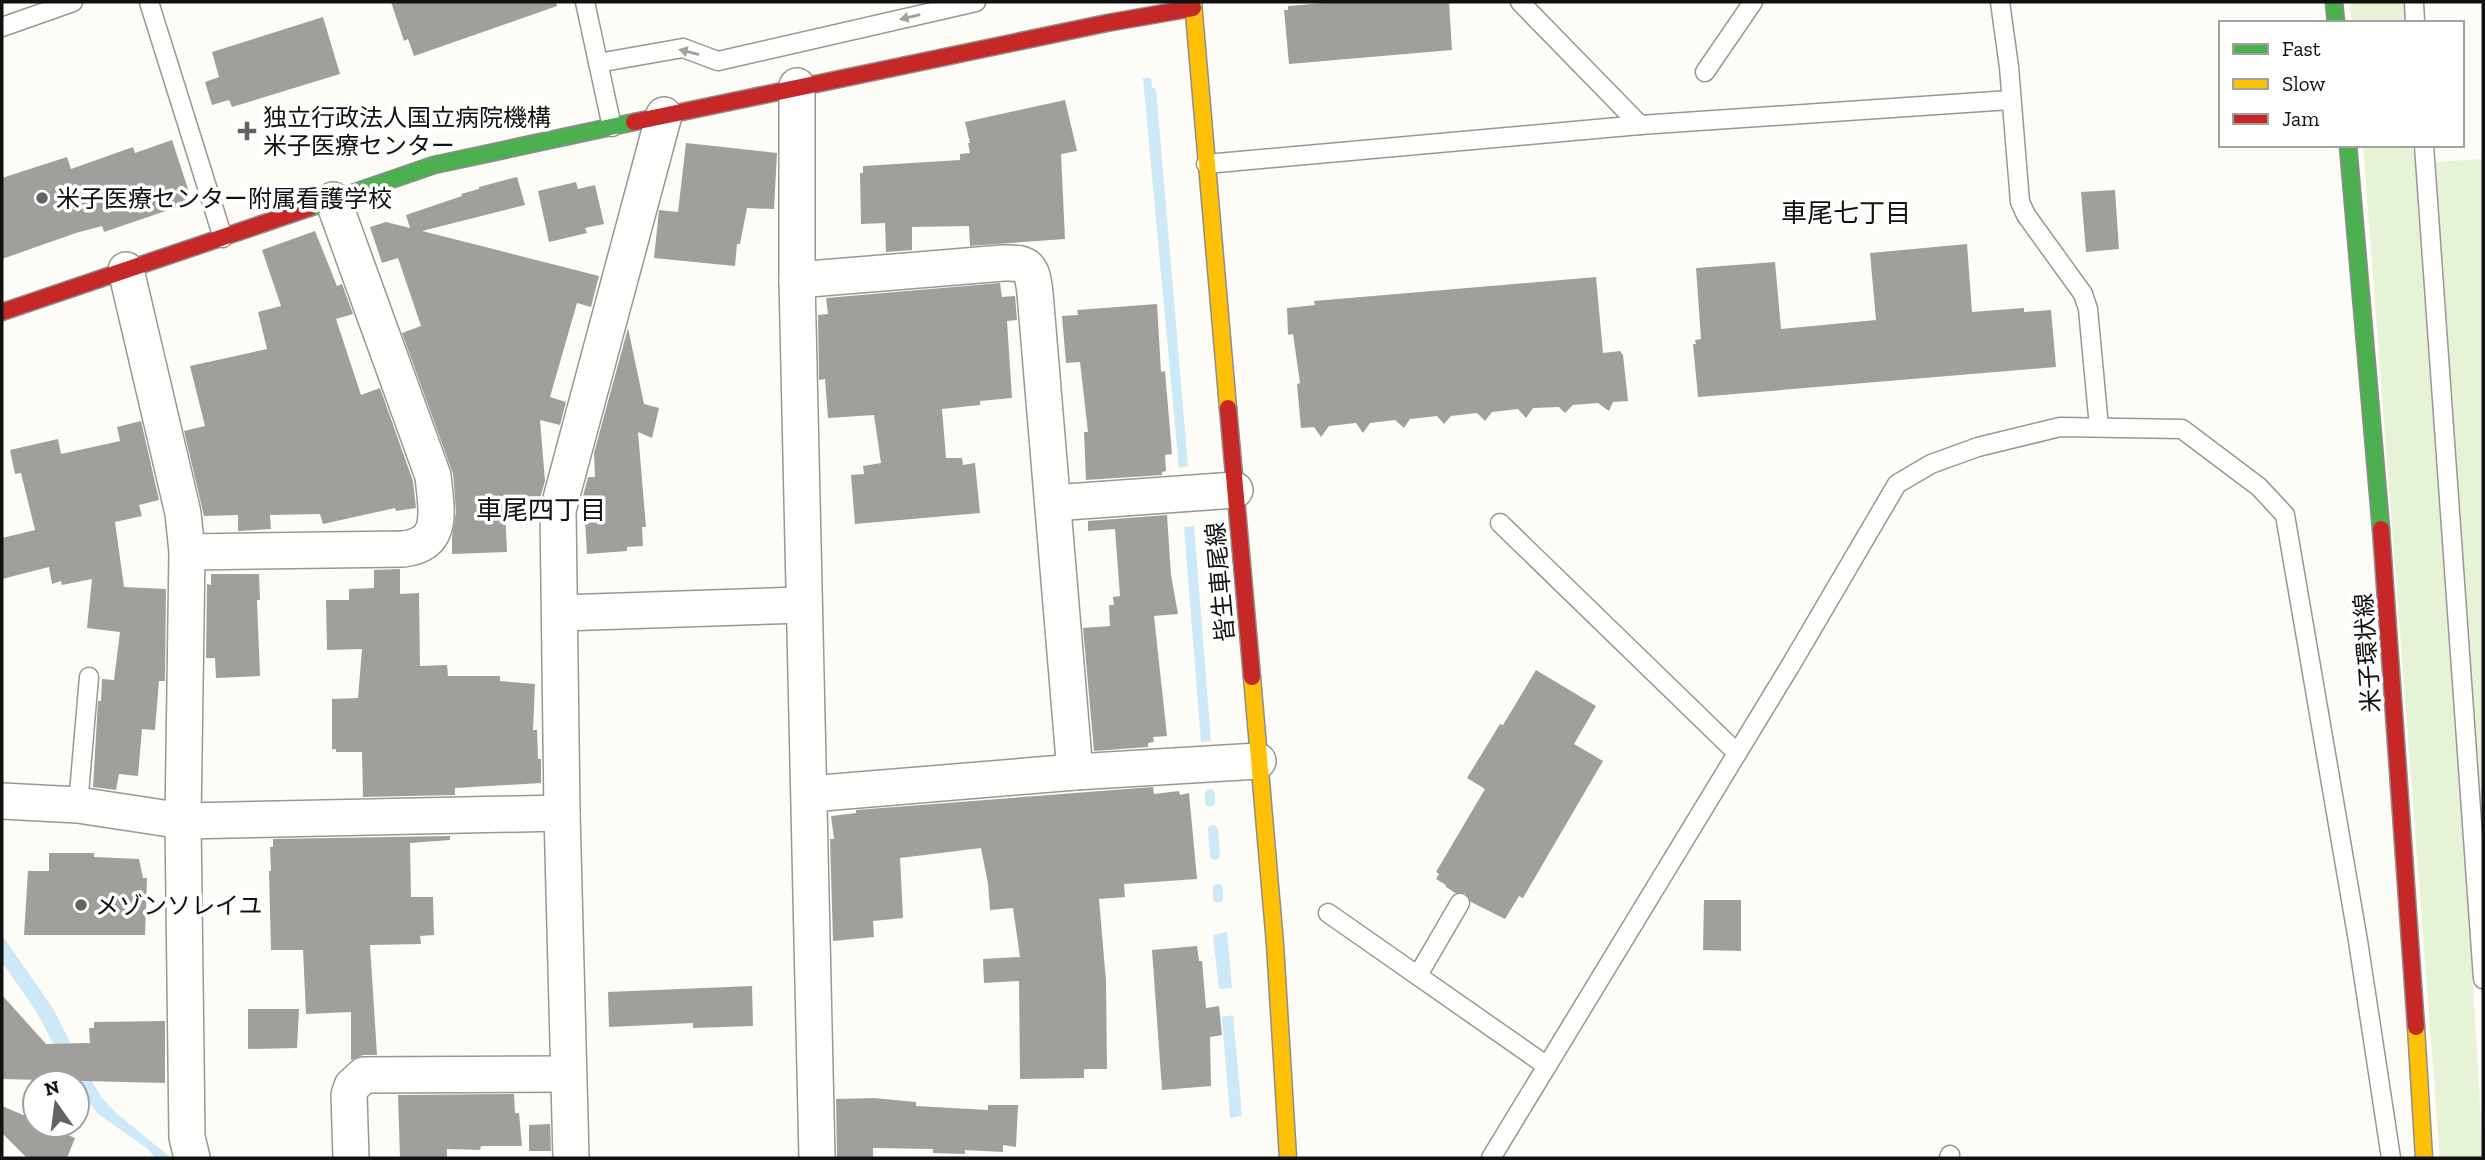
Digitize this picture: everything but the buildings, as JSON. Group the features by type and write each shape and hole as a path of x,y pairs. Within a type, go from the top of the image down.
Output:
{"main road":[{"path":"2334,2 2336,21"},
{"path":"2,312 435,165 797,86 1193,5"},
{"name":"皆生車尾線","path":"1193,5 1275,943 1288,1158"},
{"name":"米子環状線","path":"2347,147 2363,312 2400,783 2424,1158"}],"street":[{"path":"797,86 797,280 803,605 810,794 817,1158"},
{"path":"571,1158 558,510 664,115"},
{"path":"187,552 403,550 429,541 433,533 436,520 433,476 333,200"},
{"path":"797,280 1003,263 1021,263 1028,267 1034,283 1075,772"},
{"path":"126,270 183,513 187,552 183,821 187,1137 192,1158"},
{"path":"1053,503 1235,490"},
{"path":"561,613 803,605"},
{"path":"810,794 1075,772 1258,761"},
{"path":"2,801 78,804 183,821 562,813"},
{"path":"351,1158 349,1095 352,1086 364,1075 568,1074"}],"lane":[{"path":"2,27 73,2"},
{"path":"149,2 223,238"},
{"path":"585,2 612,127"},
{"path":"598,63 683,48 718,61 976,2"},
{"path":"1520,2 1640,125"},
{"path":"1705,72 1752,2"},
{"path":"2000,2 2009,67 2020,202 2026,215 2083,294 2088,309 2099,427"},
{"path":"2414,2 2415,21"},
{"path":"1206,163 1640,125 2011,100"},
{"path":"2424,147 2483,979"},
{"path":"1491,1158 1897,484 1931,464 1978,447 2060,427 2099,427 2182,429 2259,486 2285,515 2358,940 2391,1158"},
{"path":"1500,523 1737,753"},
{"path":"78,804 89,677"},
{"path":"1418,975 1460,903"},
{"path":"1328,913 1547,1066"}],"green space":[{"path":"2350,2 2407,2 2408,21 2352,21"},
{"path":"2363,147 2418,147 2447,533 2483,1158 2440,1158"},
{"path":"2483,159 2483,892 2435,162"}],"water":[{"path":"1143,78 1151,78 1152,88 1156,89 1188,466 1179,468"},
{"path":"1194,526 1211,741 1201,742 1184,527"},
{"path":"1227,932 1232,988 1219,989 1213,935"},
{"path":"2,935 54,1010 85,1069 67,1069 36,1011 2,962"},
{"path":"1233,1015 1242,1116 1230,1118 1222,1017"},
{"path":"91,1080 115,1112 171,1158 155,1158 149,1150 97,1113 91,1105"}],"waterway":[{"path":"1210,794 1210,802"},
{"path":"1213,830 1215,855"},
{"path":"1218,889 1218,898"}],"traffic: fast":[{"path":"2334,2 2336,21"},
{"path":"309,208 434,165 634,122"},
{"path":"2348,147 2381,529"}],"traffic: slow":[{"path":"1193,2 1228,408"},
{"path":"1252,677 1275,944 1288,1158"},
{"path":"2416,1027 2424,1158"}],"traffic: jam":[{"path":"634,122 1107,23 1193,8"},
{"path":"2,312 309,208"},
{"path":"1228,408 1252,677"},
{"path":"2381,529 2416,1027"}],"place":[{"name":"独立行政法人国立病院機構 米子医療センター","path":"247,131"},
{"name":"米子医療センター附属看護学校","path":"42,198"},
{"name":"メゾンソレイユ","path":"81,905"}],"district":[{"name":"車尾七丁目","path":"1846,213"},
{"name":"車尾四丁目","path":"541,510"}]}
